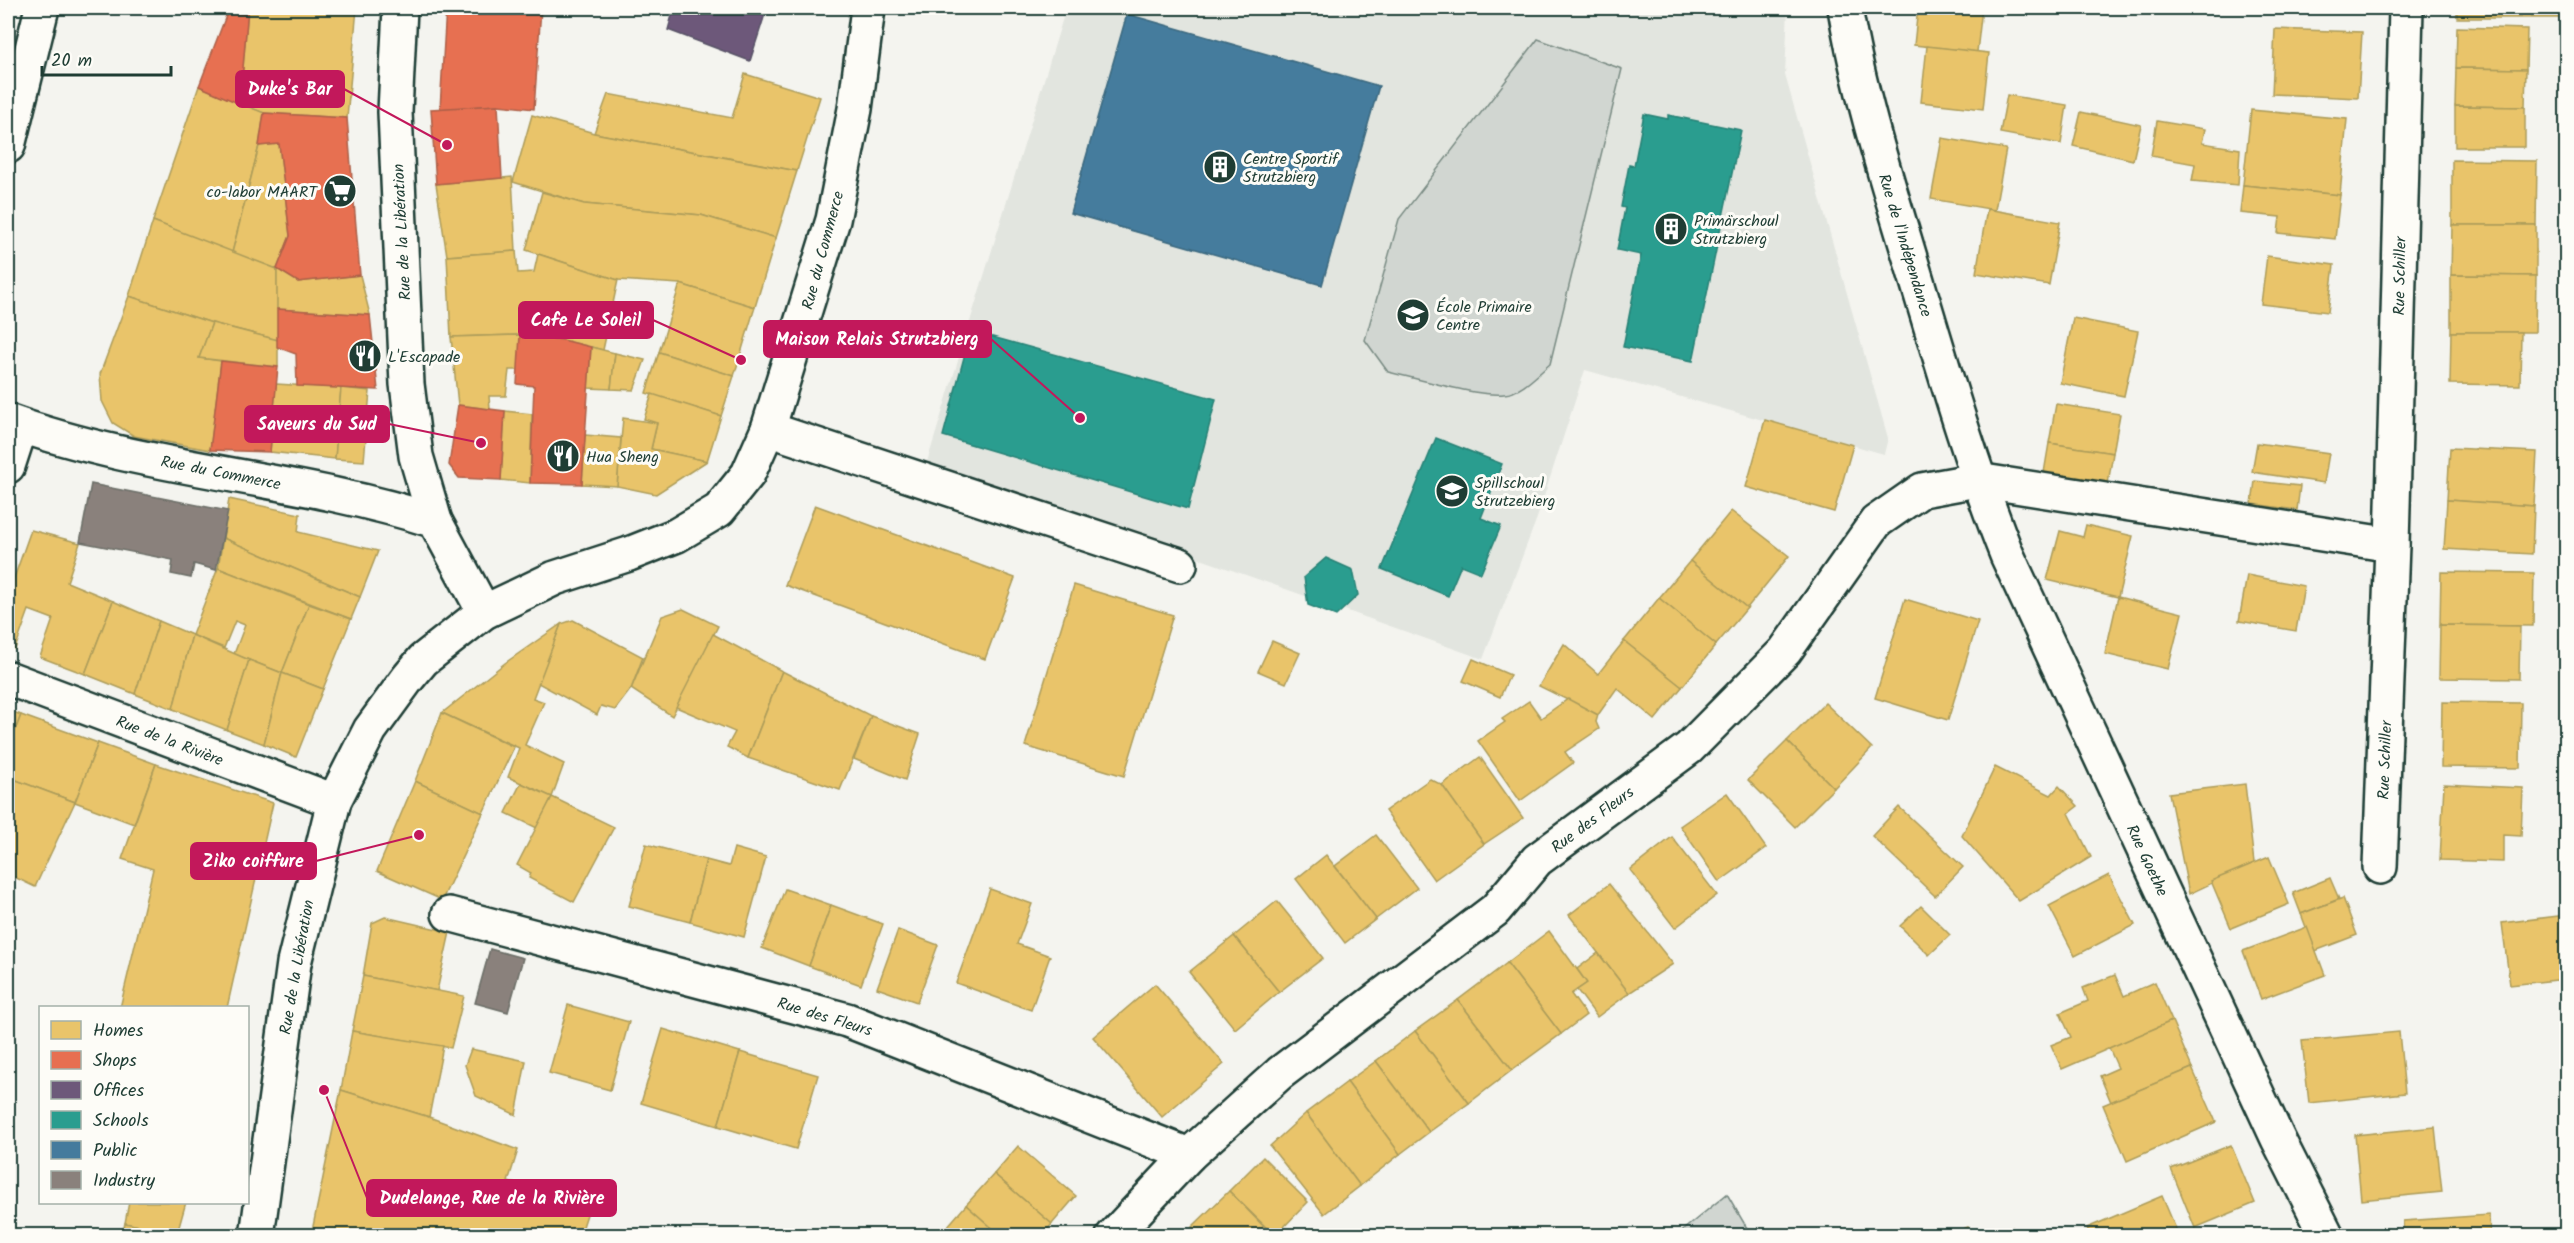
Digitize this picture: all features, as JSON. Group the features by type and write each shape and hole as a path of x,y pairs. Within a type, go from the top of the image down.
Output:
{"street":[{"path":"8,146 42,8"},
{"name":"Rue de la Libération","path":"400,8 395,112 407,384 416,456 435,521"},
{"name":"Rue du Commerce","path":"484,612 555,578 630,554 677,535 719,510 748,474 768,429 833,220 855,109 868,8"},
{"name":"Rue de l'Indépendance","path":"1845,8 1873,133 1977,480"},
{"name":"Rue Schiller","path":"2380,867 2392,545 2406,8"},
{"path":"8,466 14,424"},
{"name":"Rue du Commerce","path":"14,424 77,443 375,502 435,521"},
{"path":"768,429 1180,565"},
{"path":"1977,480 2392,545"},
{"name":"Rue des Fleurs","path":"1113,1236 1189,1155 1280,1073 1495,910 1537,860 1689,748 1785,651 1876,522 1922,490 1977,480"},
{"name":"Rue Goethe","path":"1977,480 2007,555 2272,1128 2327,1236"},
{"path":"435,521 484,612"},
{"name":"Rue de la Libération","path":"257,1236 294,963 334,801 370,730 408,678 423,660 484,612"},
{"name":"Rue de la Rivière","path":"8,678 334,801"},
{"name":"Rue des Fleurs","path":"449,914 847,1020 1189,1155"}],"shaded area":[{"name":"École Primaire Centre","path":"1066,8 1788,8 1785,75 1888,438 1884,454 1585,370 1537,518 1483,659 927,462"},
{"path":"1538,39 1622,69 1550,364 1523,387 1504,394 1463,390 1388,372 1365,340 1399,219"},
{"path":"1727,1194 1751,1235 1677,1235"}],"building: Homes":[{"path":"248,8 357,8 347,118 264,113 240,104"},
{"path":"1918,8 1982,8 1977,52 1914,45"},
{"path":"2457,8 2566,8 2566,18 2457,18"},
{"path":"2457,27 2527,29 2526,69 2456,68"},
{"path":"2275,29 2362,32 2358,98 2272,94"},
{"path":"1927,46 1989,53 1983,109 1921,102"},
{"path":"2561,46 2566,46 2566,72 2559,71"},
{"path":"2456,68 2526,69 2525,107 2455,106"},
{"path":"745,74 820,97 797,171 594,133 608,94 732,118"},
{"path":"199,86 264,113 259,146 232,253 153,221"},
{"path":"2007,95 2067,105 2061,144 2000,133"},
{"path":"2455,106 2525,107 2525,147 2455,147"},
{"path":"2251,110 2347,119 2340,195 2243,185"},
{"path":"2081,112 2141,125 2133,160 2073,146"},
{"path":"532,115 594,133 797,171 776,238 701,215 584,204 513,182"},
{"path":"2157,121 2205,129 2202,143 2240,149 2238,185 2192,181 2195,164 2151,156"},
{"path":"1942,138 2006,149 1995,210 1931,199"},
{"path":"279,144 290,236 277,269 232,253 259,146"},
{"path":"2452,160 2537,161 2536,225 2452,225"},
{"path":"512,177 516,251 447,256 436,184"},
{"path":"2243,185 2340,195 2335,239 2278,233 2280,217 2240,213"},
{"path":"542,192 584,204 701,215 776,238 755,307 680,284 618,280 526,250"},
{"path":"1987,209 2060,222 2049,285 1976,273"},
{"path":"153,221 277,269 278,340 212,323 129,296"},
{"path":"2452,225 2536,225 2536,276 2451,275"},
{"path":"516,251 518,273 534,272 538,254 618,280 603,350 563,340 520,335 451,337 447,256"},
{"path":"2267,256 2334,265 2328,312 2261,304"},
{"path":"277,269 298,282 360,275 370,315 277,309"},
{"path":"2451,275 2536,276 2535,332 2451,332"},
{"path":"680,284 755,307 734,376 659,352"},
{"path":"129,296 212,323 199,358 221,361 210,450 134,436 113,423 102,401 100,374"},
{"path":"2073,318 2138,331 2124,396 2060,383"},
{"path":"212,323 278,340 278,367 199,358"},
{"path":"2451,332 2521,332 2520,385 2450,384"},
{"path":"520,335 520,370 509,370 506,396 489,396 490,409 458,405 451,337"},
{"path":"591,347 615,353 611,389 588,388"},
{"path":"659,352 734,376 721,416 646,393"},
{"path":"615,353 645,360 634,390 611,389"},
{"path":"276,384 341,388 335,459 270,452"},
{"path":"341,388 370,391 364,461 335,459"},
{"path":"652,394 721,416 707,461 651,449 657,423 644,419"},
{"path":"2056,404 2120,414 2113,453 2049,443"},
{"path":"505,411 532,414 530,483 501,480"},
{"path":"623,418 657,423 651,449 707,461 656,494 617,486"},
{"path":"1765,420 1853,445 1834,512 1746,487"},
{"path":"585,435 621,438 617,486 582,484"},
{"path":"2049,443 2113,453 2108,484 2044,473"},
{"path":"2257,443 2329,453 2324,483 2252,472"},
{"path":"2450,448 2537,452 2534,506 2447,500"},
{"path":"2255,481 2300,486 2297,510 2252,504"},
{"path":"229,499 300,514 298,532 378,551 360,597 223,538"},
{"path":"2447,500 2534,506 2532,554 2444,549"},
{"path":"815,505 1015,578 985,659 785,585"},
{"path":"1731,511 1789,556 1747,608 1690,561"},
{"path":"2086,525 2133,536 2118,597 2047,580 2060,531 2083,537"},
{"path":"31,530 80,543 67,582 113,601 85,674 40,657 53,619 29,610 15,649 8,646 8,595"},
{"path":"223,538 360,597 351,619 218,568"},
{"path":"1690,561 1747,608 1716,645 1659,598"},
{"path":"218,568 309,604 282,673 234,654 245,625 235,621 224,648 192,635"},
{"path":"2441,572 2534,573 2533,626 2440,625"},
{"path":"2247,575 2304,586 2296,631 2239,621"},
{"path":"1074,585 1173,615 1124,776 1025,746"},
{"path":"2118,597 2182,613 2168,669 2105,654"},
{"path":"1659,598 1716,645 1682,687 1624,641"},
{"path":"1905,599 1978,621 1948,720 1875,698"},
{"path":"113,601 159,621 135,694 85,674"},
{"path":"309,604 351,619 323,689 282,673"},
{"path":"683,609 718,626 672,716 631,689 662,616"},
{"path":"573,620 643,657 631,689 615,710 601,706 597,715 538,683 561,624"},
{"path":"159,621 192,635 173,709 135,694"},
{"path":"561,624 533,698 544,702 525,745 564,764 552,797 508,777 519,748 442,713 505,663"},
{"path":"2440,625 2520,626 2519,679 2439,678"},
{"path":"713,634 782,671 748,758 727,747 735,732 676,707"},
{"path":"192,635 249,660 227,730 173,709"},
{"path":"1272,641 1300,653 1286,683 1258,671"},
{"path":"1624,641 1682,687 1655,720 1617,688 1598,715 1539,686 1564,644 1598,674"},
{"path":"1473,659 1510,675 1500,697 1463,681"},
{"path":"249,660 282,673 264,744 227,730"},
{"path":"782,671 871,716 840,790 748,758"},
{"path":"282,673 323,689 296,757 264,744"},
{"path":"1568,699 1598,715 1596,722 1599,729 1565,752 1573,763 1520,801 1478,741 1505,722 1502,719 1529,701 1541,718"},
{"path":"2442,702 2521,703 2520,768 2441,767"},
{"path":"1825,703 1872,748 1834,788 1787,741"},
{"path":"8,710 21,715 8,750"},
{"path":"442,713 514,747 483,813 415,781"},
{"path":"21,715 98,743 75,802 8,777 8,750"},
{"path":"871,716 920,734 905,780 854,759"},
{"path":"1787,741 1834,788 1795,827 1748,780"},
{"path":"98,743 156,764 134,824 75,802"},
{"path":"1480,757 1523,818 1484,844 1442,785"},
{"path":"156,764 273,803 227,1006 120,1006 153,869 122,859"},
{"path":"1995,767 2051,795 2059,786 2078,806 2069,813 2091,857 2019,901 1962,836"},
{"path":"8,777 75,802 35,887 8,874"},
{"path":"1430,779 1442,785 1484,844 1434,880 1385,811"},
{"path":"415,781 483,813 442,900 377,871"},
{"path":"521,783 552,797 537,828 506,813"},
{"path":"2245,784 2254,863 2189,894 2169,793"},
{"path":"2444,784 2523,788 2521,836 2503,835 2503,862 2440,860"},
{"path":"1727,793 1766,848 1719,882 1680,826"},
{"path":"552,797 614,827 574,902 529,878 531,873 517,865"},
{"path":"1899,807 1963,867 1935,896 1872,836"},
{"path":"1376,835 1417,888 1376,919 1335,866"},
{"path":"1672,837 1717,895 1675,928 1630,870"},
{"path":"646,844 706,860 690,922 629,906"},
{"path":"734,848 766,857 744,937 690,922 706,860 729,866"},
{"path":"1326,855 1376,919 1345,943 1296,879"},
{"path":"2269,857 2289,904 2231,928 2211,881"},
{"path":"2109,875 2135,925 2075,956 2049,906"},
{"path":"2330,878 2339,899 2301,914 2293,893"},
{"path":"1609,884 1673,964 1629,993 1569,915"},
{"path":"785,889 831,905 809,966 762,948"},
{"path":"990,889 1032,904 1017,944 1050,956 1031,1010 956,983"},
{"path":"2343,898 2357,935 2315,951 2301,914"},
{"path":"1277,901 1323,958 1279,992 1234,936"},
{"path":"831,905 883,924 861,985 809,966"},
{"path":"1921,906 1950,935 1929,955 1900,926"},
{"path":"2566,915 2566,979 2510,985 2502,923"},
{"path":"385,917 450,932 437,991 363,976 372,923"},
{"path":"2307,927 2325,975 2261,999 2243,951"},
{"path":"898,930 938,945 917,1002 877,988"},
{"path":"1549,931 1587,983 1571,994 1586,1015 1561,1034 1507,963"},
{"path":"1234,936 1279,992 1235,1029 1189,972"},
{"path":"1598,953 1629,993 1597,1017 1577,990 1587,983 1577,969"},
{"path":"1507,963 1561,1034 1512,1070 1458,1000"},
{"path":"2115,975 2124,996 2155,982 2172,1021 2062,1069 2051,1045 2071,1037 2060,1013 2088,1001 2083,988"},
{"path":"363,976 464,996 451,1048 352,1031"},
{"path":"1155,984 1224,1064 1162,1117 1093,1037"},
{"path":"1458,1000 1512,1070 1469,1103 1415,1031"},
{"path":"568,1005 629,1022 610,1090 549,1073"},
{"path":"2172,1021 2192,1068 2111,1102 2100,1076 2118,1068 2109,1048"},
{"path":"663,1029 740,1052 718,1126 641,1103"},
{"path":"352,1031 443,1046 429,1117 341,1090"},
{"path":"1415,1031 1469,1103 1429,1132 1376,1061"},
{"path":"2399,1032 2405,1093 2309,1103 2302,1041"},
{"path":"471,1049 526,1061 516,1115 476,1096 465,1065"},
{"path":"740,1052 818,1075 796,1149 718,1126"},
{"path":"1376,1061 1429,1132 1400,1154 1347,1082"},
{"path":"2192,1068 2216,1122 2127,1161 2103,1105"},
{"path":"1347,1082 1400,1154 1360,1186 1306,1113"},
{"path":"341,1090 429,1117 518,1150 508,1182 591,1202 580,1236 311,1236"},
{"path":"1306,1113 1360,1186 1324,1214 1270,1146"},
{"path":"2435,1127 2442,1192 2361,1200 2355,1135"},
{"path":"2231,1145 2255,1203 2195,1228 2171,1169"},
{"path":"1018,1146 1076,1196 1052,1224 994,1174"},
{"path":"1263,1157 1308,1202 1275,1236 1229,1191"},
{"path":"994,1174 1052,1224 1042,1236 1001,1236 966,1205"},
{"path":"1229,1191 1273,1236 1201,1236 1192,1227"},
{"path":"2162,1196 2179,1236 2091,1236 2087,1228"},
{"path":"129,1204 185,1204 177,1234 125,1223"},
{"path":"966,1205 1001,1236 940,1235"},
{"path":"2489,1215 2490,1236 2404,1236 2403,1221"},
{"path":"125,1223 177,1234 177,1236 122,1236"},
{"path":"1968,1227 1972,1236 1947,1236"},
{"path":"2012,1227 2015,1236 1990,1236"}],"building: Shops":[{"path":"229,8 248,8 240,104 199,86"},
{"path":"446,8 541,8 534,109 498,105 440,109"},
{"path":"498,105 502,178 436,184 431,109"},
{"path":"264,113 347,118 360,275 298,282 277,269 290,236 279,144 259,146"},
{"path":"277,309 370,315 378,390 297,386 296,354 277,347"},
{"path":"520,335 563,340 591,347 582,484 530,483 534,386 517,384"},
{"path":"221,361 278,367 270,452 210,450"},
{"path":"458,405 505,411 501,480 459,478 449,465"}],"building: Offices":[{"path":"674,8 767,8 750,61 668,30"}],"building: Schools":[{"name":"Primärschoul Strutzbierg","path":"1644,114 1668,119 1668,115 1741,130 1693,361 1623,347 1641,255 1617,250 1625,208 1621,207 1629,165 1634,166"},
{"path":"971,331 1216,399 1188,509 943,436"},
{"name":"Spillschoul Strutzebierg","path":"1436,438 1502,464 1481,518 1501,526 1481,573 1461,565 1448,596 1382,569"},
{"path":"1326,558 1353,570 1358,595 1336,616 1308,605 1304,577"}],"building: Public":[{"name":"Centre Sportif Strutzbierg","path":"1127,14 1379,86 1322,285 1070,213"}],"building: Industry":[{"path":"91,484 228,511 216,570 194,564 191,578 171,574 173,560 80,542"},
{"path":"490,949 523,958 508,1012 475,1003"}],"place":[{"name":"Duke's Bar","path":"447,145"},
{"name":"Centre Sportif Strutzbierg","path":"1220,167"},
{"name":"co-labor MAART","path":"340,191"},
{"name":"Primärschoul Strutzbierg","path":"1671,229"},
{"name":"École Primaire Centre","path":"1413,315"},
{"name":"L'Escapade","path":"365,356"},
{"name":"Cafe Le Soleil","path":"741,360"},
{"name":"Maison Relais Strutzbierg","path":"1080,418"},
{"name":"Saveurs du Sud","path":"481,443"},
{"name":"Hua Sheng","path":"563,456"},
{"name":"Spillschoul Strutzebierg","path":"1452,491"},
{"name":"Ziko coiffure","path":"419,835"},
{"name":"Dudelange, Rue de la Rivière","path":"324,1090"}]}
